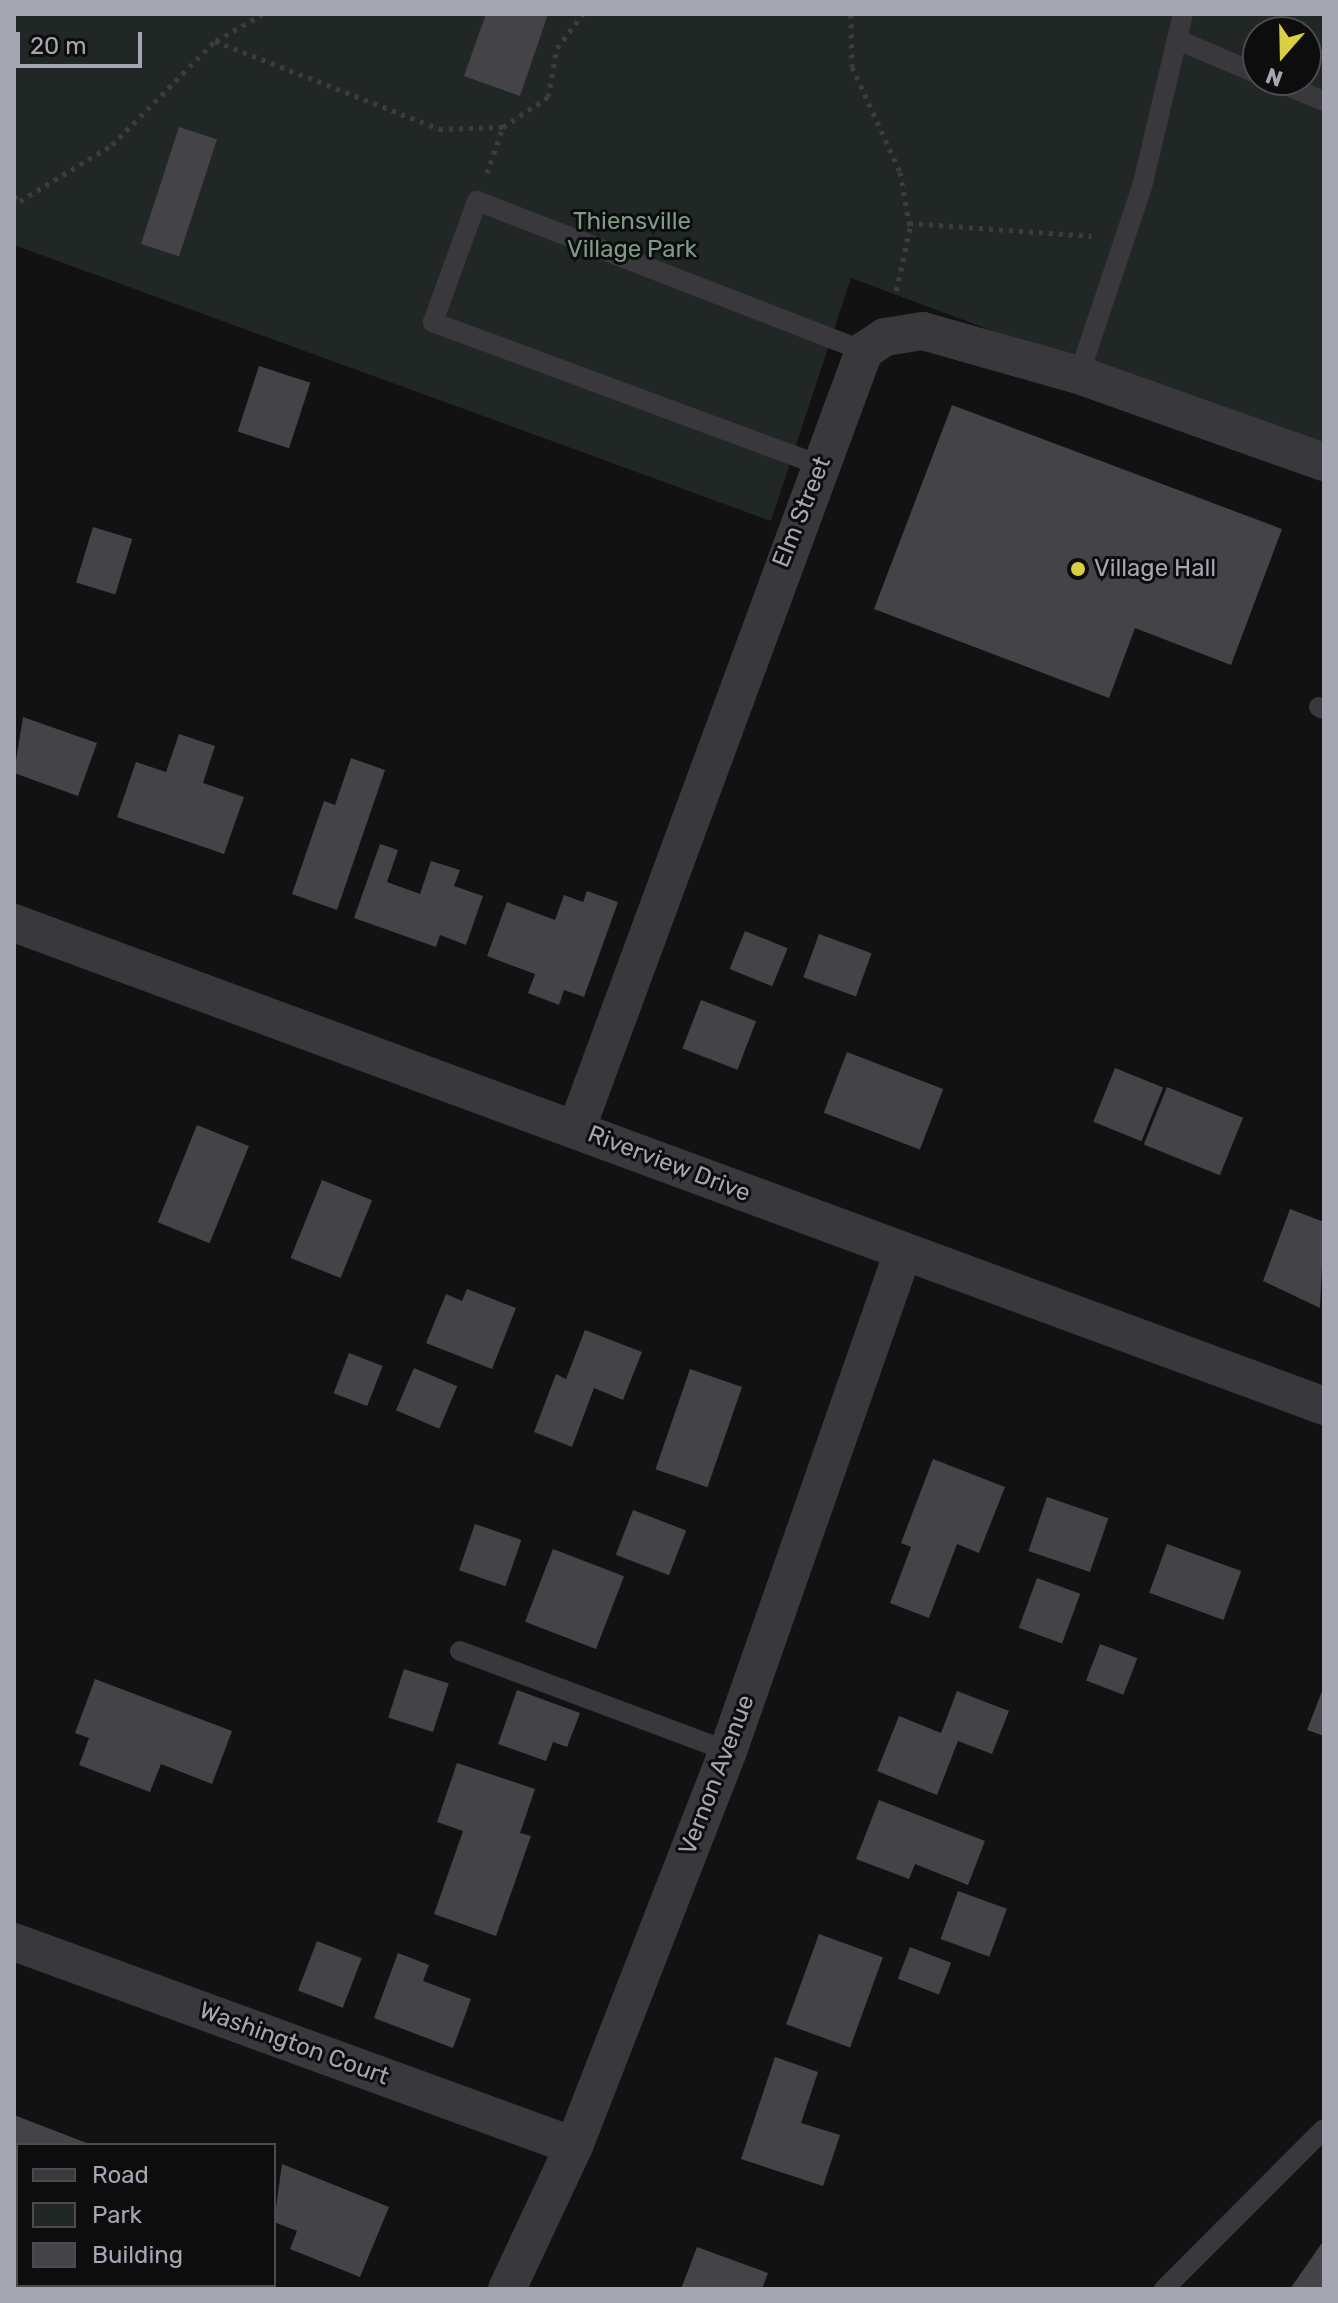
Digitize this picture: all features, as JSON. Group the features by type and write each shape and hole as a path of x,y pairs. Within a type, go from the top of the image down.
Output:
{"street":[{"path":"874,344 923,331 1079,375 1324,462"},
{"name":"Elm Street","path":"576,1130 822,466 874,344"},
{"name":"Riverview Drive","path":"14,923 1324,1406"},
{"name":"Vernon Avenue","path":"507,2289 574,2146 728,1751 903,1252"},
{"name":"Washington Court","path":"14,1942 574,2146"}],"lane":[{"path":"1079,375 1126,238 1183,14"},
{"path":"1178,40 1242,67"},
{"path":"822,466 433,322 477,201 874,344"},
{"path":"460,1651 728,1751"},
{"path":"1164,2289 1324,2129"}],"path":[{"path":"14,196 20,201 112,145 215,41 262,14"},
{"path":"215,41 439,129 503,127 548,97 557,48 583,14"},
{"path":"851,14 852,67 900,172 909,223 874,344"},
{"path":"477,201 503,127"},
{"path":"909,223 1126,238"}],"green space":[{"name":"Thiensville Village Park","path":"14,14 1324,14 1324,455 851,278 771,521 14,245"}],"building":[{"path":"486,14 548,14 520,96 464,76"},
{"path":"179,127 217,139 179,256 141,244"},
{"path":"259,366 310,383 289,448 238,432"},
{"name":"Village Hall","path":"952,405 1282,529 1231,665 1135,628 1109,698 874,609"},
{"path":"93,527 132,539 115,594 76,582"},
{"path":"23,717 97,743 78,796 14,773"},
{"path":"179,734 215,746 203,783 244,797 224,854 117,817 136,762 166,772"},
{"path":"351,758 385,770 337,910 292,894 324,801 335,805"},
{"path":"380,844 398,850 387,882 420,894 431,861 460,870 454,886 483,896 466,945 440,935 436,947 354,918"},
{"path":"587,891 618,902 584,997 564,990 559,1005 528,993 535,974 487,956 507,902 555,920 564,895 583,902"},
{"path":"745,931 788,948 772,986 730,969"},
{"path":"819,934 872,953 856,996 803,977"},
{"path":"701,1000 756,1021 737,1070 682,1049"},
{"path":"847,1052 943,1089 920,1150 824,1113"},
{"path":"1115,1068 1163,1087 1141,1141 1093,1122"},
{"path":"1167,1087 1243,1118 1220,1175 1144,1144"},
{"path":"197,1125 249,1146 210,1243 158,1222"},
{"path":"322,1180 372,1200 341,1278 291,1258"},
{"path":"1290,1209 1324,1222 1320,1308 1263,1281"},
{"path":"467,1289 516,1308 492,1369 426,1343 446,1294 462,1301"},
{"path":"585,1330 642,1352 623,1400 594,1388 572,1447 534,1432 556,1374 566,1379"},
{"path":"349,1353 383,1366 367,1406 334,1393"},
{"path":"414,1368 457,1386 439,1429 396,1410"},
{"path":"690,1369 742,1387 707,1487 655,1469"},
{"path":"933,1459 1005,1487 979,1553 957,1544 929,1618 890,1603 911,1547 901,1543"},
{"path":"1047,1497 1108,1518 1090,1572 1028,1551"},
{"path":"633,1510 686,1530 669,1575 616,1555"},
{"path":"475,1524 521,1540 505,1586 459,1570"},
{"path":"1167,1544 1241,1571 1223,1620 1149,1593"},
{"path":"553,1549 624,1576 596,1649 525,1622"},
{"path":"1037,1578 1080,1594 1062,1644 1019,1628"},
{"path":"1100,1644 1137,1658 1123,1695 1086,1680"},
{"path":"404,1669 449,1684 433,1732 388,1718"},
{"path":"95,1679 232,1731 212,1784 161,1764 150,1792 79,1765 89,1738 75,1733"},
{"path":"1324,1686 1324,1736 1307,1730"},
{"path":"517,1690 580,1713 567,1747 553,1742 546,1761 498,1744"},
{"path":"957,1691 1009,1711 992,1754 958,1741 937,1795 877,1771 899,1716 941,1733"},
{"path":"457,1763 535,1789 520,1833 531,1836 496,1936 434,1914 463,1831 437,1822"},
{"path":"879,1800 985,1841 968,1885 915,1864 909,1879 856,1859"},
{"path":"958,1891 1007,1909 989,1957 941,1939"},
{"path":"819,1934 883,1957 850,2047 786,2024"},
{"path":"317,1941 362,1958 343,2008 298,1990"},
{"path":"910,1947 951,1963 939,1995 898,1979"},
{"path":"398,1953 429,1965 423,1981 471,1999 453,2048 374,2018"},
{"path":"775,2057 818,2072 801,2123 840,2135 823,2186 741,2159"},
{"path":"14,2115 87,2143 16,2143 14,2193"},
{"path":"282,2164 389,2207 360,2277 290,2249 297,2231 276,2223"},
{"path":"1324,2240 1324,2289 1290,2289"},
{"path":"697,2247 768,2273 762,2289 681,2289"}],"place":[{"name":"Village Hall","path":"1078,569"}]}
